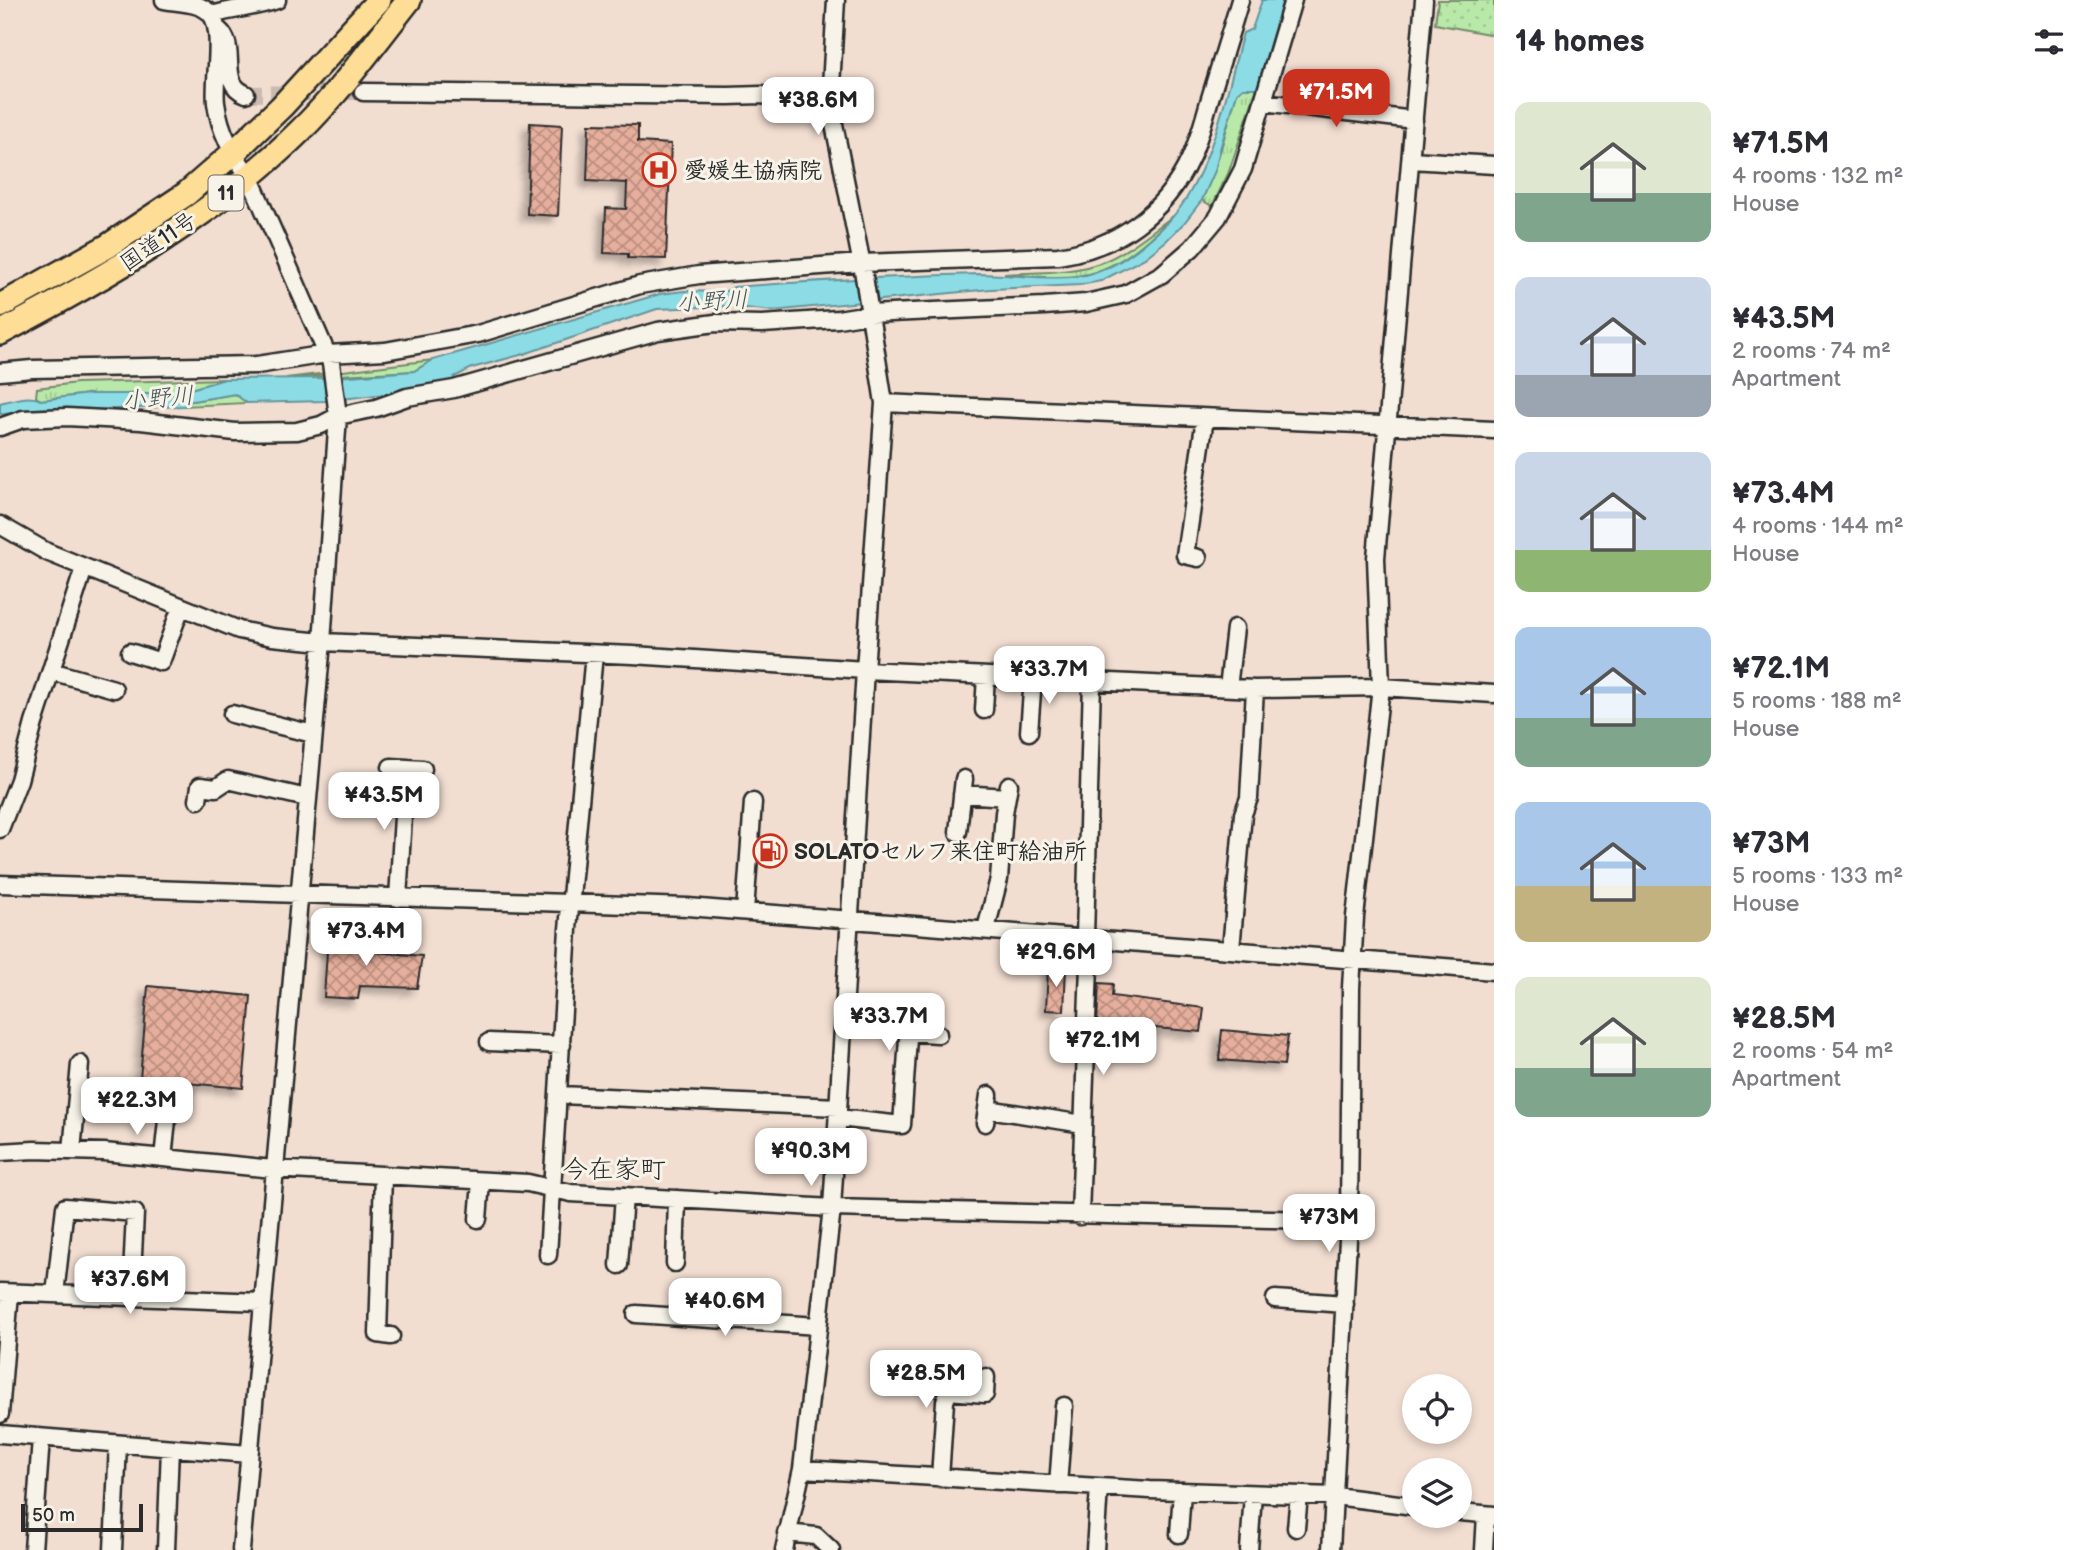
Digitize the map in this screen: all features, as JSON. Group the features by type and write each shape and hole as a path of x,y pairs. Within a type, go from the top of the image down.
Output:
{"highway":[{"name":"国道11号","path":"0,306 108,246 186,194 282,106 379,0"},
{"name":"国道11号","path":"0,333 124,265 163,240 249,176 300,131 409,0"}],"street":[{"path":"164,0 203,7 225,34 231,82 236,90 246,94"},
{"path":"214,21 229,10 258,7 277,0"},
{"path":"831,1550 816,1536 785,1542 803,1469 832,1208 884,403 862,266 830,104 836,0"},
{"path":"0,372 32,369 257,365 329,359 413,348 478,334 609,293 699,275 1080,253 1104,245 1129,231 1152,212 1175,184 1190,159 1240,0"},
{"path":"0,427 23,419 67,417 141,421 235,432 297,430 321,425 337,410 376,408 407,397 454,389 658,331 715,323 762,324 838,319 869,311 1086,303 1125,294 1162,274 1192,248 1218,217 1243,169 1293,0"},
{"path":"1331,1550 1349,1221 1355,917 1381,687 1376,558 1424,0"},
{"path":"214,21 215,101 221,130 232,154 249,176 329,359 337,410 322,642 241,1550"},
{"path":"363,92 728,96 761,94 830,104"},
{"path":"1263,102 1414,120"},
{"path":"1411,160 1494,165"},
{"path":"884,403 1494,430"},
{"path":"1198,558 1185,555 1205,418"},
{"path":"0,525 47,552 84,568 239,630 272,637 322,642 1228,688 1381,687 1494,694"},
{"path":"0,829 19,780 34,723 84,568"},
{"path":"130,652 161,662 181,607"},
{"path":"1228,688 1235,628"},
{"path":"548,1255 571,903 594,654"},
{"path":"51,671 114,689"},
{"path":"984,710 986,676"},
{"path":"1029,732 1033,678"},
{"path":"1080,1216 1092,681"},
{"path":"1231,949 1243,814 1249,798 1255,689"},
{"path":"232,714 313,734"},
{"path":"398,898 399,767 423,769"},
{"path":"198,800 200,786 216,788 228,780 307,798"},
{"path":"958,832 963,786 1008,791 999,879 986,929"},
{"path":"745,911 753,802"},
{"path":"0,884 745,911 1494,971"},
{"path":"560,1095 838,1113 902,1125 910,1009 915,1003 929,1003"},
{"path":"909,1032 938,1034"},
{"path":"489,1042 562,1045"},
{"path":"72,1151 80,1064"},
{"path":"987,1109 1083,1124"},
{"path":"163,1158 168,1111"},
{"path":"0,1152 72,1151 274,1169 528,1183 571,1194 832,1208 1349,1221"},
{"path":"383,1175 378,1334 391,1336"},
{"path":"478,1219 481,1182"},
{"path":"619,1265 624,1196"},
{"path":"675,1263 677,1199"},
{"path":"55,1294 65,1207 135,1213 131,1297"},
{"path":"0,1414 5,1293 262,1302"},
{"path":"1275,1299 1345,1304"},
{"path":"636,1314 678,1309 818,1326"},
{"path":"940,1478 945,1401 949,1391 985,1394 986,1377"},
{"path":"1058,1485 1064,1406"},
{"path":"0,1434 249,1454"},
{"path":"33,1550 41,1438"},
{"path":"113,1550 118,1444"},
{"path":"166,1550 170,1448"},
{"path":"803,1469 1058,1485 1335,1496 1402,1504"},
{"path":"1096,1550 1099,1487"},
{"path":"1180,1534 1182,1491"},
{"path":"1250,1550 1253,1494"},
{"path":"1296,1528 1299,1495"},
{"path":"1472,1513 1490,1515 1485,1550"}],"green space":[{"path":"1438,0 1494,0 1494,35 1435,24"},
{"path":"1243,88 1257,88 1228,174 1212,206 1202,200 1217,161 1237,93"},
{"path":"1173,216 1141,246 1104,269 1067,277 1004,274 1055,272 1105,261 1123,252"},
{"path":"433,360 414,371 286,378"},
{"path":"225,379 174,394 89,394 41,400 36,397 37,388 77,383"},
{"path":"235,394 247,403 184,406 186,402"}],"water":[{"name":"小野川","path":"1262,0 1283,0 1257,88 1243,88 1237,93 1215,171 1202,200 1184,223 1145,258 1101,281 772,311 728,306 657,309 524,354 472,368 454,377 455,381 393,393 325,401 247,403 235,394 187,402 184,406 0,414 0,403 16,399 41,400 89,394 174,394 225,379 323,378 414,371 433,360 660,294 684,291 724,292 734,287 888,277 979,274 1065,277 1091,274 1117,263 1144,244 1168,222 1186,199 1213,139 1243,33 1252,29"}],"building":[{"path":"530,123 562,125 558,216 527,214"},
{"path":"589,124 638,125 638,142 671,144 666,259 628,258 628,254 604,253 606,208 626,209 627,183 587,181"},
{"path":"328,936 363,938 363,945 377,946 377,952 422,956 417,988 360,986 358,999 324,997"},
{"path":"1048,967 1066,968 1064,1011 1046,1010"},
{"path":"1099,983 1113,984 1112,996 1204,1008 1201,1032 1097,1023"},
{"path":"148,986 251,996 243,1088 140,1079"},
{"path":"1222,1030 1288,1036 1284,1065 1219,1060"}],"tunnel":[{"path":"246,94 363,92"}],"place":[{"name":"愛媛生協病院","path":"659,170"},
{"name":"SOLATOセルフ来住町給油所","path":"770,851"}],"district":[{"name":"今在家町","path":"614,1169"}]}
